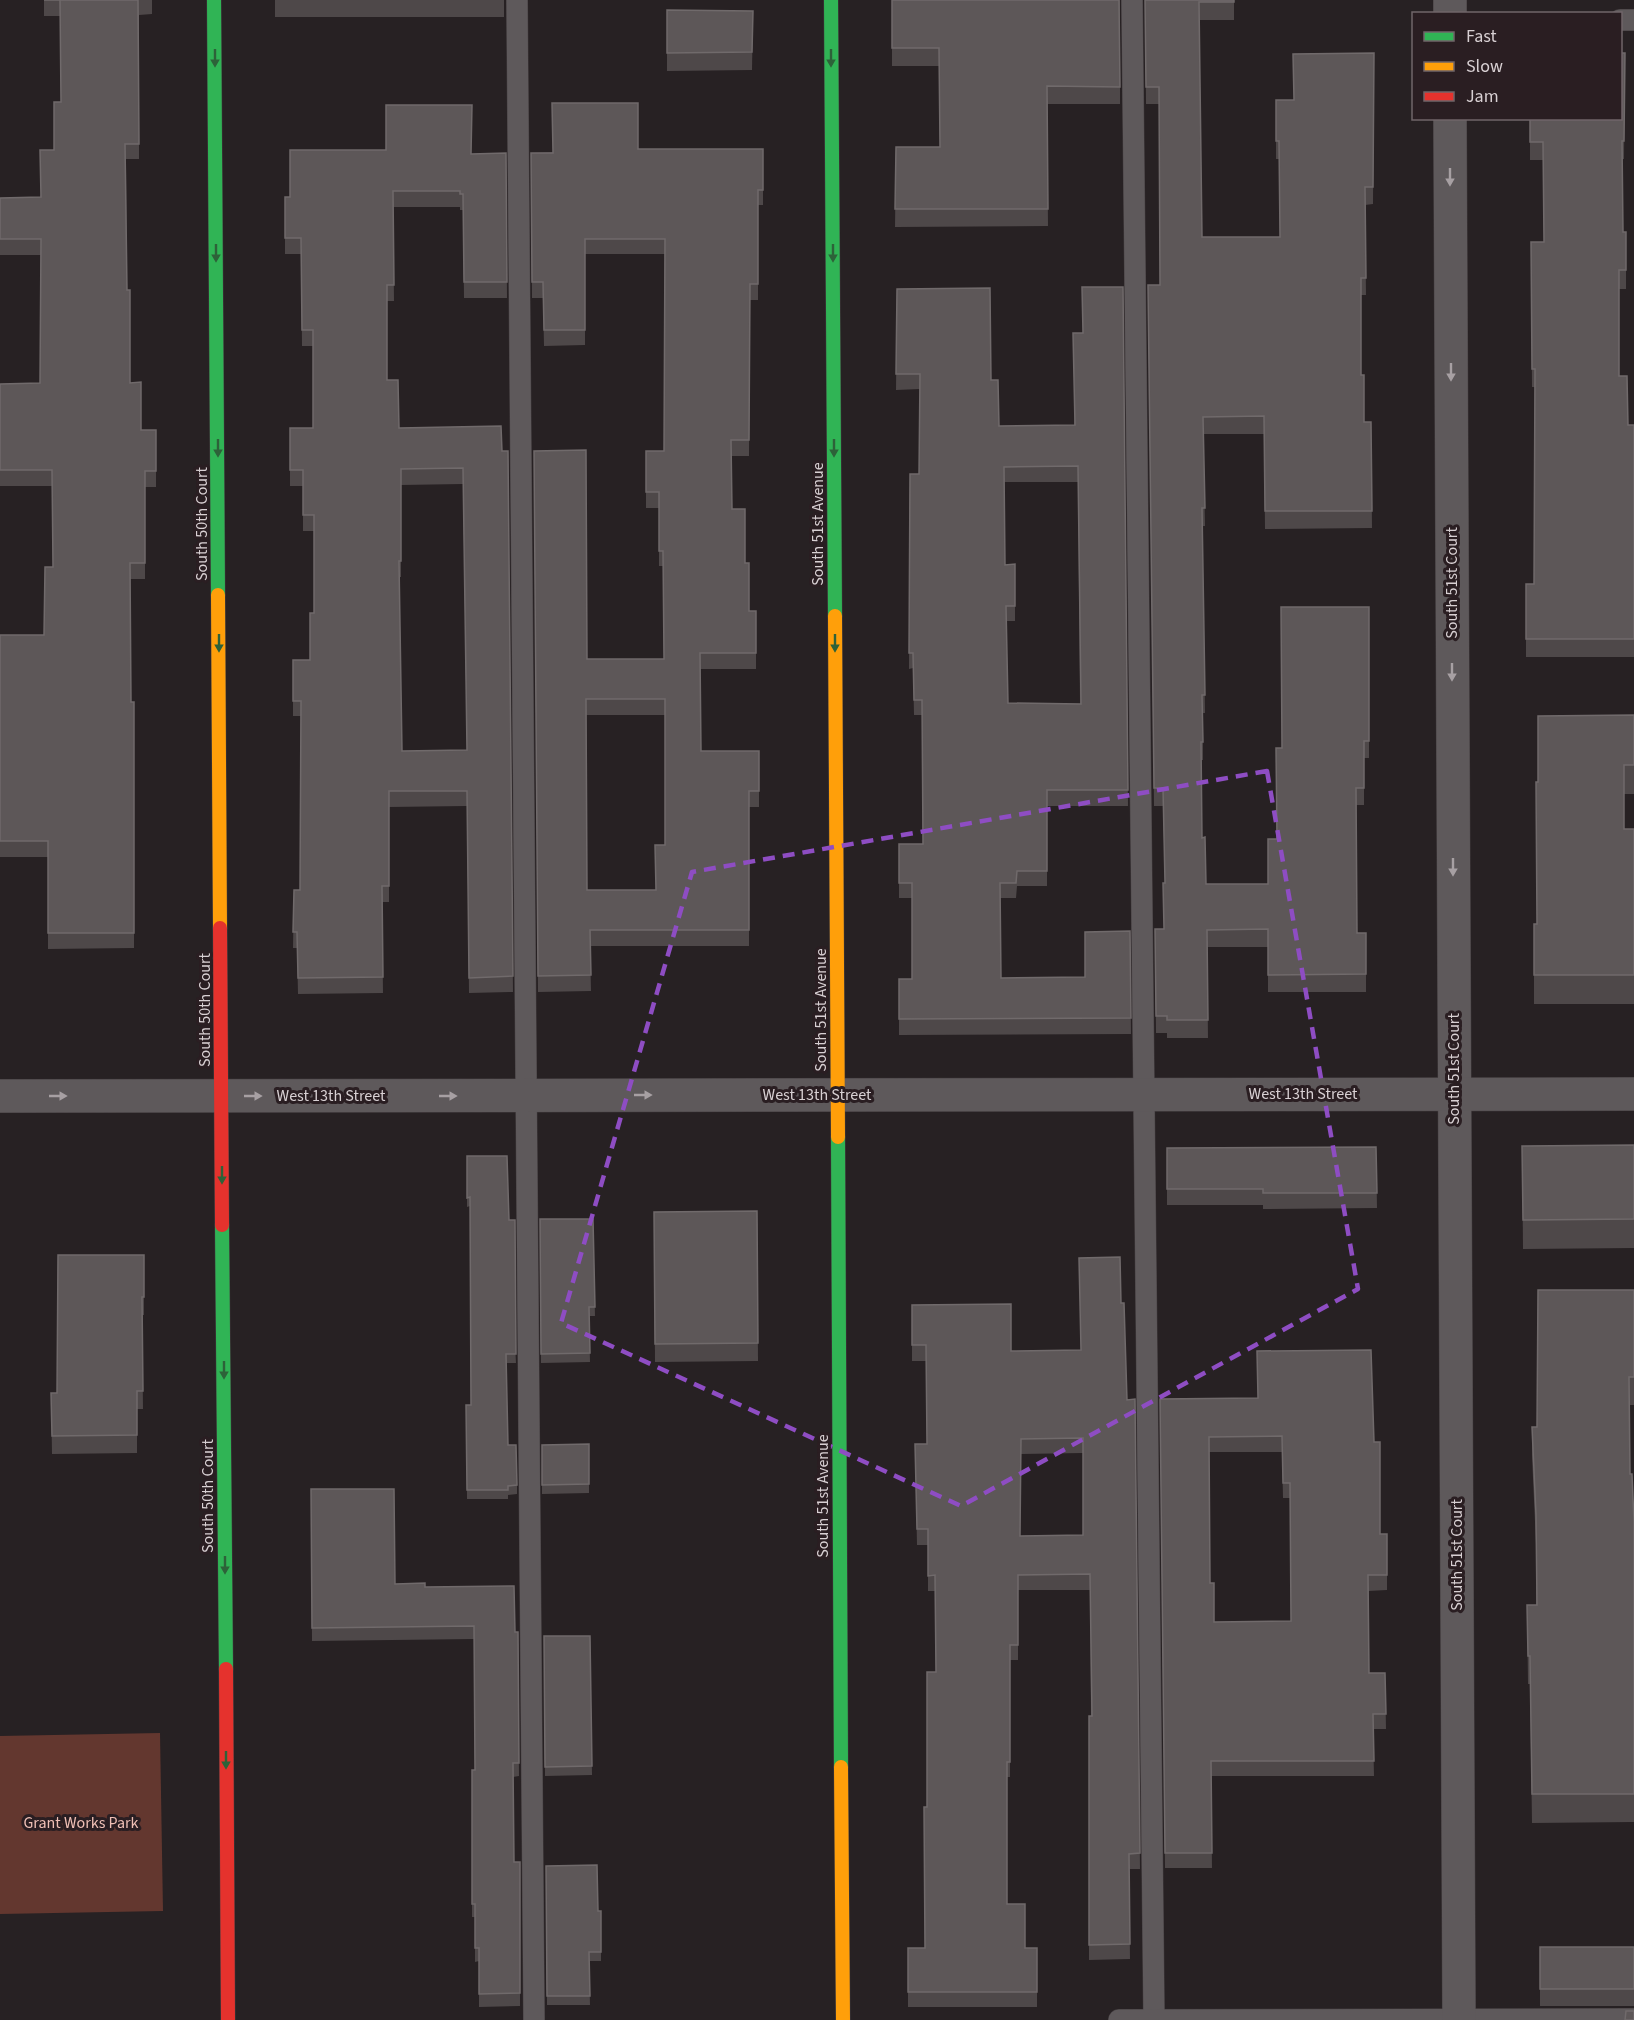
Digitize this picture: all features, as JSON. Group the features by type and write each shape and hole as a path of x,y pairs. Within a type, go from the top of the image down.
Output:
{"street":[{"name":"South 50th Court","path":"214,0 228,2020"},
{"name":"South 51st Avenue","path":"831,0 843,2020"},
{"name":"South 51st Court","path":"1450,120 1459,2020"},
{"name":"West 13th Street","path":"0,1096 1634,1094"}],"lane":[{"path":"517,0 534,2020"},
{"path":"1132,0 1154,2020"},
{"path":"1119,2020 1634,2019"}],"highlighted area":[{"path":"1267,771 1358,1289 961,1506 561,1323 692,872"}],"green space":[{"name":"Grant Works Park","path":"160,1733 163,1911 0,1914 0,1736"}],"building":[{"path":"60,0 138,0 139,144 125,144 127,290 130,290 130,383 141,382 141,430 156,430 156,471 145,471 145,563 130,563 131,702 134,702 134,933 48,933 48,841 0,841 0,635 44,635 45,567 53,567 52,470 0,470 0,384 40,383 41,239 0,239 0,198 41,197 40,150 54,150 54,102 61,102"},
{"path":"892,0 1119,0 1120,87 1047,86 1048,209 895,209 896,147 940,147 939,48 892,48"},
{"path":"1145,0 1234,0 1234,2 1199,2 1202,237 1280,237 1279,141 1276,141 1276,100 1294,100 1293,54 1374,53 1373,187 1365,187 1366,278 1361,278 1361,375 1364,375 1364,422 1371,422 1372,511 1265,511 1264,416 1203,417 1205,508 1202,508 1205,695 1202,695 1203,742 1201,742 1202,838 1205,837 1206,884 1268,884 1268,839 1277,839 1276,748 1282,748 1281,607 1369,607 1369,741 1364,741 1364,788 1356,788 1357,933 1366,933 1366,974 1268,975 1268,929 1207,930 1208,1020 1167,1020 1167,1016 1156,1016 1155,929 1164,929 1163,883 1165,883 1163,788 1154,788 1148,285 1160,285 1159,87 1146,87"},
{"path":"667,10 753,11 752,52 667,53"},
{"path":"1622,53 1625,53 1624,141 1622,141 1623,232 1626,232 1626,270 1619,270 1619,376 1627,376 1628,425 1634,425 1634,639 1526,639 1526,584 1534,584 1535,369 1532,369 1531,242 1544,242 1543,142 1530,142 1530,120 1622,120"},
{"path":"552,103 638,103 638,149 763,149 763,190 758,190 758,284 750,284 749,440 731,440 732,509 745,509 745,563 749,563 749,611 756,611 756,653 700,653 701,751 759,751 759,791 749,791 749,930 590,930 591,975 538,976 534,451 586,450 587,659 664,659 663,551 659,551 659,492 646,492 646,451 664,451 665,239 585,239 585,330 544,330 543,282 532,282 531,153 553,153","holes":["586,699 665,699 665,845 655,845 656,890 587,890"]},
{"path":"386,105 472,105 471,154 506,153 507,282 464,282 463,194 460,194 460,191 393,191 394,285 387,285 387,380 398,380 399,428 501,426 502,451 508,451 513,976 469,978 467,791 389,791 389,886 382,886 383,977 298,978 297,932 293,932 294,890 300,890 301,701 293,701 293,660 310,660 310,613 314,613 314,515 303,515 303,470 290,470 290,428 313,428 313,330 302,330 301,238 285,238 285,197 290,197 290,150 386,150","holes":["463,468 467,750 402,751 399,561 401,561 401,469"]},
{"path":"1082,287 1123,287 1128,790 1047,790 1047,871 1017,871 1016,883 1000,883 1001,978 1085,977 1085,932 1130,931 1131,1018 899,1019 899,979 912,979 912,883 899,883 899,844 923,844 922,700 914,700 913,653 909,653 910,474 919,474 920,374 896,374 897,289 990,288 991,380 998,380 999,426 1075,425 1073,333 1083,333","holes":["1078,466 1081,704 1008,703 1006,606 1015,606 1015,564 1005,565 1004,467"]},
{"path":"1634,715 1634,765 1624,765 1624,829 1634,829 1634,975 1534,975 1534,924 1537,924 1538,716"},
{"path":"1634,1145 1634,1219 1523,1220 1522,1146"},
{"path":"1376,1147 1377,1193 1263,1193 1263,1189 1167,1189 1167,1148"},
{"path":"467,1156 507,1156 509,1220 515,1220 516,1354 506,1354 508,1445 516,1445 517,1485 508,1486 508,1490 467,1490 466,1405 471,1405 470,1197 467,1198"},
{"path":"757,1211 758,1343 655,1344 654,1212"},
{"path":"540,1219 593,1219 595,1307 589,1307 590,1353 541,1354"},
{"path":"58,1255 144,1255 143,1391 137,1391 137,1435 52,1436 51,1393 57,1393"},
{"path":"1120,1257 1127,1400 1135,1399 1140,1853 1129,1854 1130,1944 1089,1945 1089,1716 1092,1716 1090,1574 1018,1575 1018,1645 1010,1645 1007,1904 1025,1904 1025,1948 1037,1948 1037,1992 908,1992 908,1948 925,1948 924,1807 927,1807 927,1672 936,1672 935,1575 928,1576 928,1529 917,1529 915,1444 927,1444 926,1345 912,1345 912,1305 1011,1304 1011,1351 1081,1350 1079,1258","holes":["1083,1438 1083,1535 1020,1536 1021,1439"]},
{"path":"1538,1290 1634,1290 1634,1377 1629,1377 1630,1474 1632,1474 1634,1522 1634,1794 1532,1794 1527,1605 1537,1605 1532,1427 1537,1427"},
{"path":"1371,1350 1374,1442 1380,1442 1380,1534 1387,1534 1387,1575 1368,1575 1369,1673 1385,1673 1386,1714 1373,1714 1374,1761 1211,1761 1212,1853 1165,1853 1160,1399 1258,1398 1257,1351","holes":["1282,1436 1283,1483 1290,1483 1291,1621 1214,1622 1214,1583 1210,1583 1209,1437"]},
{"path":"589,1444 589,1484 542,1485 542,1445"},
{"path":"311,1489 394,1489 395,1584 425,1583 425,1587 514,1586 515,1632 518,1632 519,1763 513,1763 514,1862 520,1862 520,1993 479,1994 479,1948 475,1948 475,1904 472,1904 472,1770 475,1770 474,1626 312,1628"},
{"path":"544,1636 590,1636 592,1766 545,1767"},
{"path":"597,1865 598,1911 601,1911 601,1952 589,1952 590,1996 547,1996 546,1866"},
{"path":"1540,1947 1634,1947 1634,1989 1540,1989"},
{"path":"1626,2011 1634,2011 1634,2020 1625,2020"}],"traffic: fast":[{"path":"214,0 218,595"},
{"path":"831,0 835,616"},
{"path":"838,1137 841,1767"},
{"path":"222,1225 226,1669"}],"traffic: slow":[{"path":"218,595 220,928"},
{"path":"835,616 838,1137"},
{"path":"841,1767 843,2020"}],"traffic: jam":[{"path":"220,928 222,1225"},
{"path":"226,1669 228,2020"}]}
